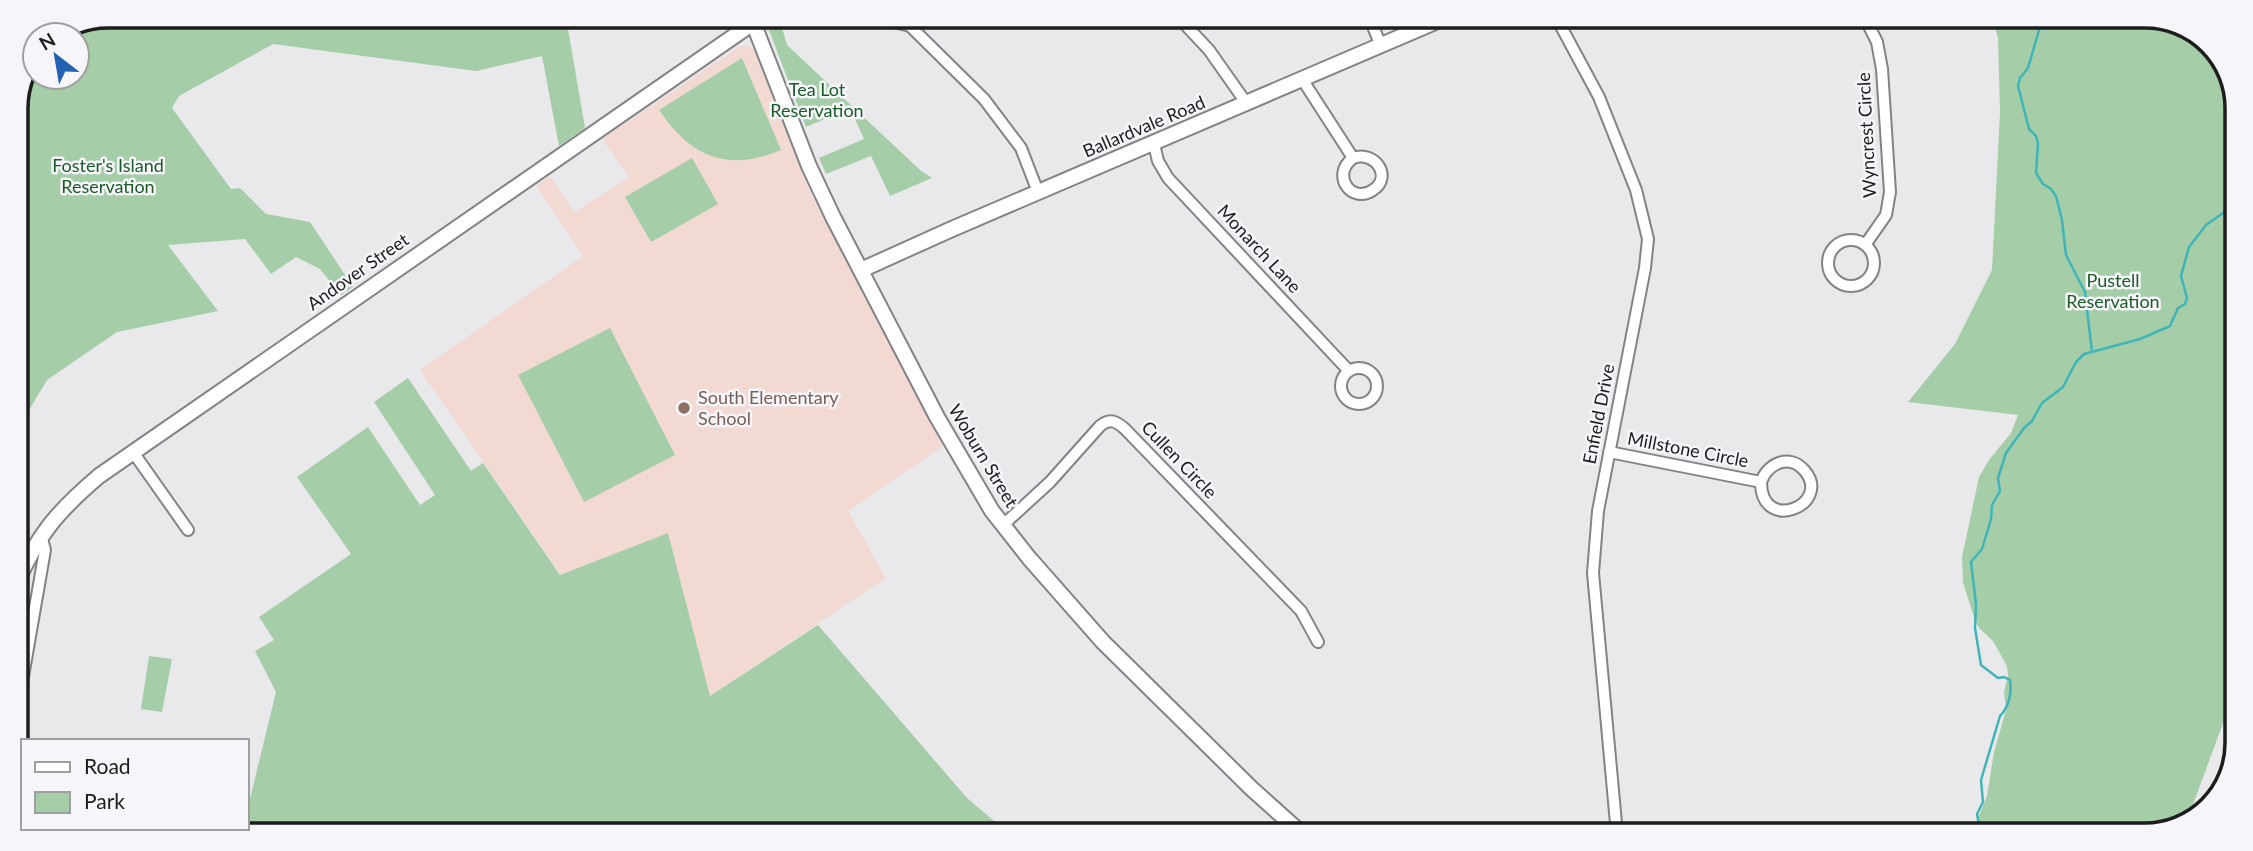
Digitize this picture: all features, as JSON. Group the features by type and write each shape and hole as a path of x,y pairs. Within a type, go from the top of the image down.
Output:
{"street":[{"name":"Andover Street","path":"28,560 41,535 59,512 133,452 741,28"},
{"name":"Woburn Street","path":"755,28 810,166 861,270 962,463 1002,526 1103,642 1290,823"},
{"path":"915,28 997,114 1024,155 1038,192"},
{"path":"1188,28 1209,50 1247,103"},
{"path":"1374,28 1381,46"},
{"name":"Ballardvale Road","path":"861,270 1422,28"},
{"name":"Enfield Drive","path":"1562,28 1600,97 1636,190 1648,239 1645,268 1598,511 1593,580 1616,823"},
{"name":"Wyncrest Circle","path":"1865,245 1886,215 1890,192 1882,69 1877,43 1870,28"},
{"path":"1302,79 1353,158"},
{"name":"Monarch Lane","path":"1154,144 1158,161 1168,178 1349,371"},
{"path":"1850,240 1865,245 1873,257 1872,272 1868,278 1856,286 1841,284 1835,280 1828,266 1831,251 1850,240"},
{"name":"Cullen Circle","path":"1002,526 1049,482 1100,426 1107,421 1115,421 1301,611 1318,642"},
{"path":"133,452 188,530"},
{"name":"Millstone Circle","path":"1609,452 1761,482"},
{"name":"Millstone Circle","path":"1784,461 1793,462 1806,472 1811,488 1805,503 1791,511 1783,511 1775,509 1763,498 1761,482 1769,468 1784,461"},
{"path":"28,648 45,550 41,535"}],"shaded area":[{"name":"South Elementary School","path":"746,45 754,49 810,192 943,446 848,511 886,578 710,696 668,534 561,575 420,370 583,256 536,186 550,176 575,212 629,177 602,139 740,46"}],"green space":[{"name":"Foster's Island Reservation","path":"108,28 568,28 585,128 559,146 542,56 476,71 273,44 179,96 172,108 231,189 240,188 266,214 310,222 353,287 341,295 320,269 296,257 271,274 245,239 168,245 218,311 117,332 47,380 28,412 30,92 91,91 91,30"},
{"name":"Tea Lot Reservation","path":"768,28 782,28 787,45 920,170 932,178 890,196 871,156 826,174 819,158 864,139 850,108 806,127"},
{"name":"Pustell Reservation","path":"1995,28 2146,28 2171,32 2202,51 2219,77 2222,87 2225,102 2225,718 2192,808 2171,819 2146,823 1976,823 1987,796 1994,752 2006,710 2004,692 2008,675 2007,666 1993,641 1979,628 1975,620 1963,583 1962,557 1979,477 2011,433 2018,415 1908,402 1955,344 1992,270 2000,112 1998,37"},
{"path":"742,58 781,150 762,157 727,160 698,150 684,140 659,110"},
{"path":"692,158 718,204 651,242 625,197"},
{"path":"610,328 675,455 584,502 518,375"},
{"path":"408,378 471,471 483,463 560,575 668,533 710,696 818,625 967,798 996,823 248,823 248,807 276,692 255,651 274,640 259,617 351,554 297,477 368,427 420,505 435,495 374,402"},
{"path":"149,656 172,659 162,712 141,709"}],"waterway":[{"path":"2040,28 2028,68 2020,78 2018,86 2029,129 2036,136 2038,143 2036,173 2056,196 2066,255 2085,292 2092,352"},
{"path":"1979,823 1977,814 1983,802 1981,780 2000,716 2009,699 2011,685 2010,680 1998,678 1981,665 1975,628 1976,604 1971,562 1982,549 1991,519 1992,505 2000,491 1998,478 2006,453 2032,421 2042,403 2063,387 2076,362 2084,354 2140,339 2170,326 2178,308 2185,304 2187,298 2181,276 2189,247 2206,225 2225,212"}],"place":[{"name":"South Elementary School","path":"684,408"}]}
